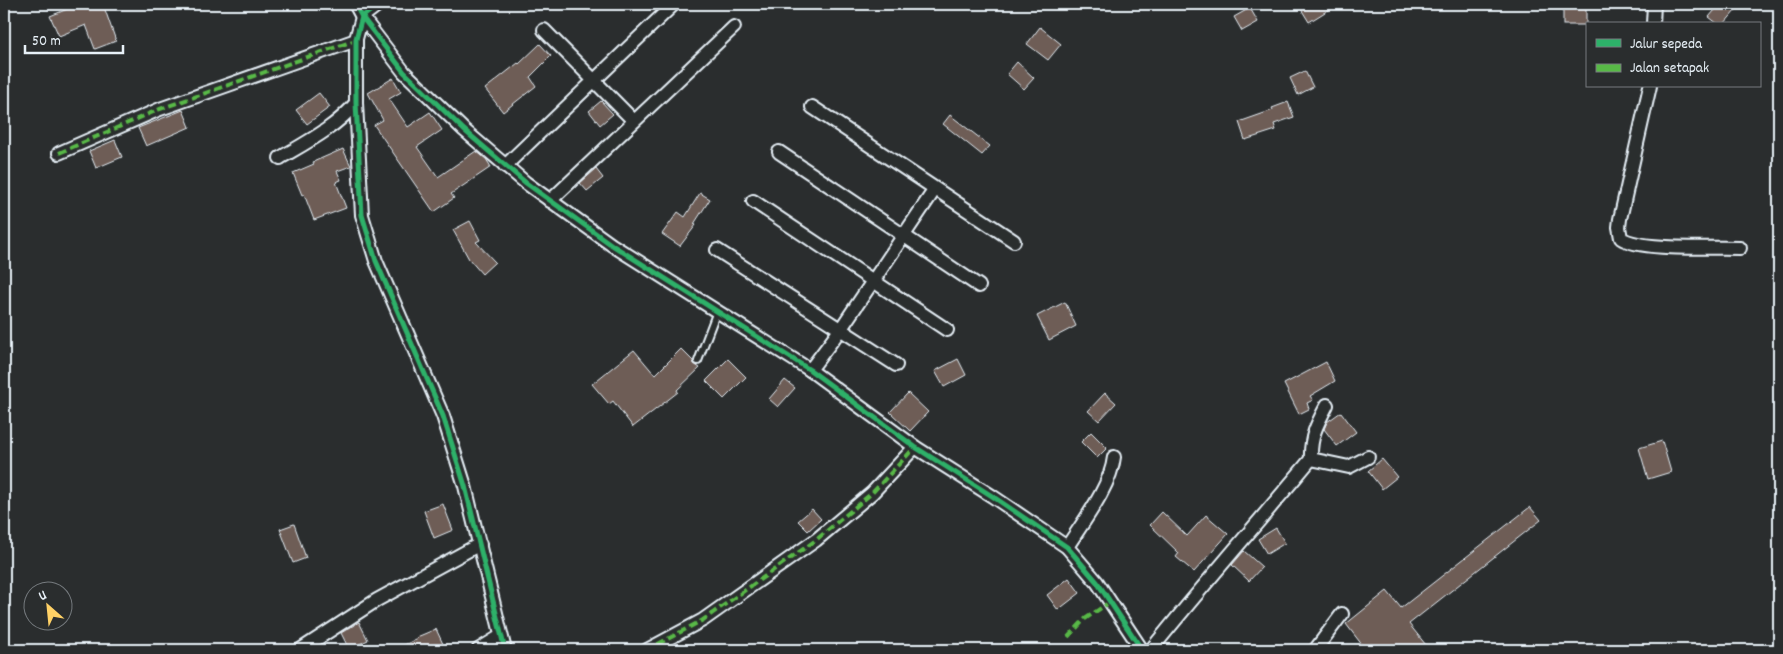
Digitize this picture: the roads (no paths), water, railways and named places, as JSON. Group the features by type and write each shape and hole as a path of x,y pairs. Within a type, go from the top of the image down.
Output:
{"street":[{"path":"355,4 362,17 404,72 504,166 612,245 810,370 915,446 1067,547 1097,582 1142,650"},
{"path":"379,4 362,17 356,40 356,103 361,206 366,232 376,261 443,416 465,486 504,650"},
{"path":"504,166 674,4"},
{"path":"1653,22 1654,4"},
{"path":"550,201 734,27"},
{"path":"544,30 634,121"},
{"path":"59,153 160,109 356,40"},
{"path":"1650,88 1620,219 1619,227 1622,238 1627,242 1647,246 1740,248"},
{"path":"280,158 332,126 356,103"},
{"path":"812,107 1014,241"},
{"path":"779,152 979,286"},
{"path":"810,370 840,330 936,189"},
{"path":"753,201 874,280 946,330"},
{"path":"717,250 896,365"},
{"path":"1151,650 1203,585 1250,533 1311,460 1314,430 1327,404"},
{"path":"647,650 703,620 816,540 872,493 915,446"},
{"path":"1067,547 1106,484 1113,468 1114,457"},
{"path":"1311,460 1349,467 1368,457"},
{"path":"300,650 377,600 480,544"},
{"path":"1314,650 1342,614"},
{"path":"478,650 501,636"}],"lane":[{"path":"698,361 717,311"}]}
